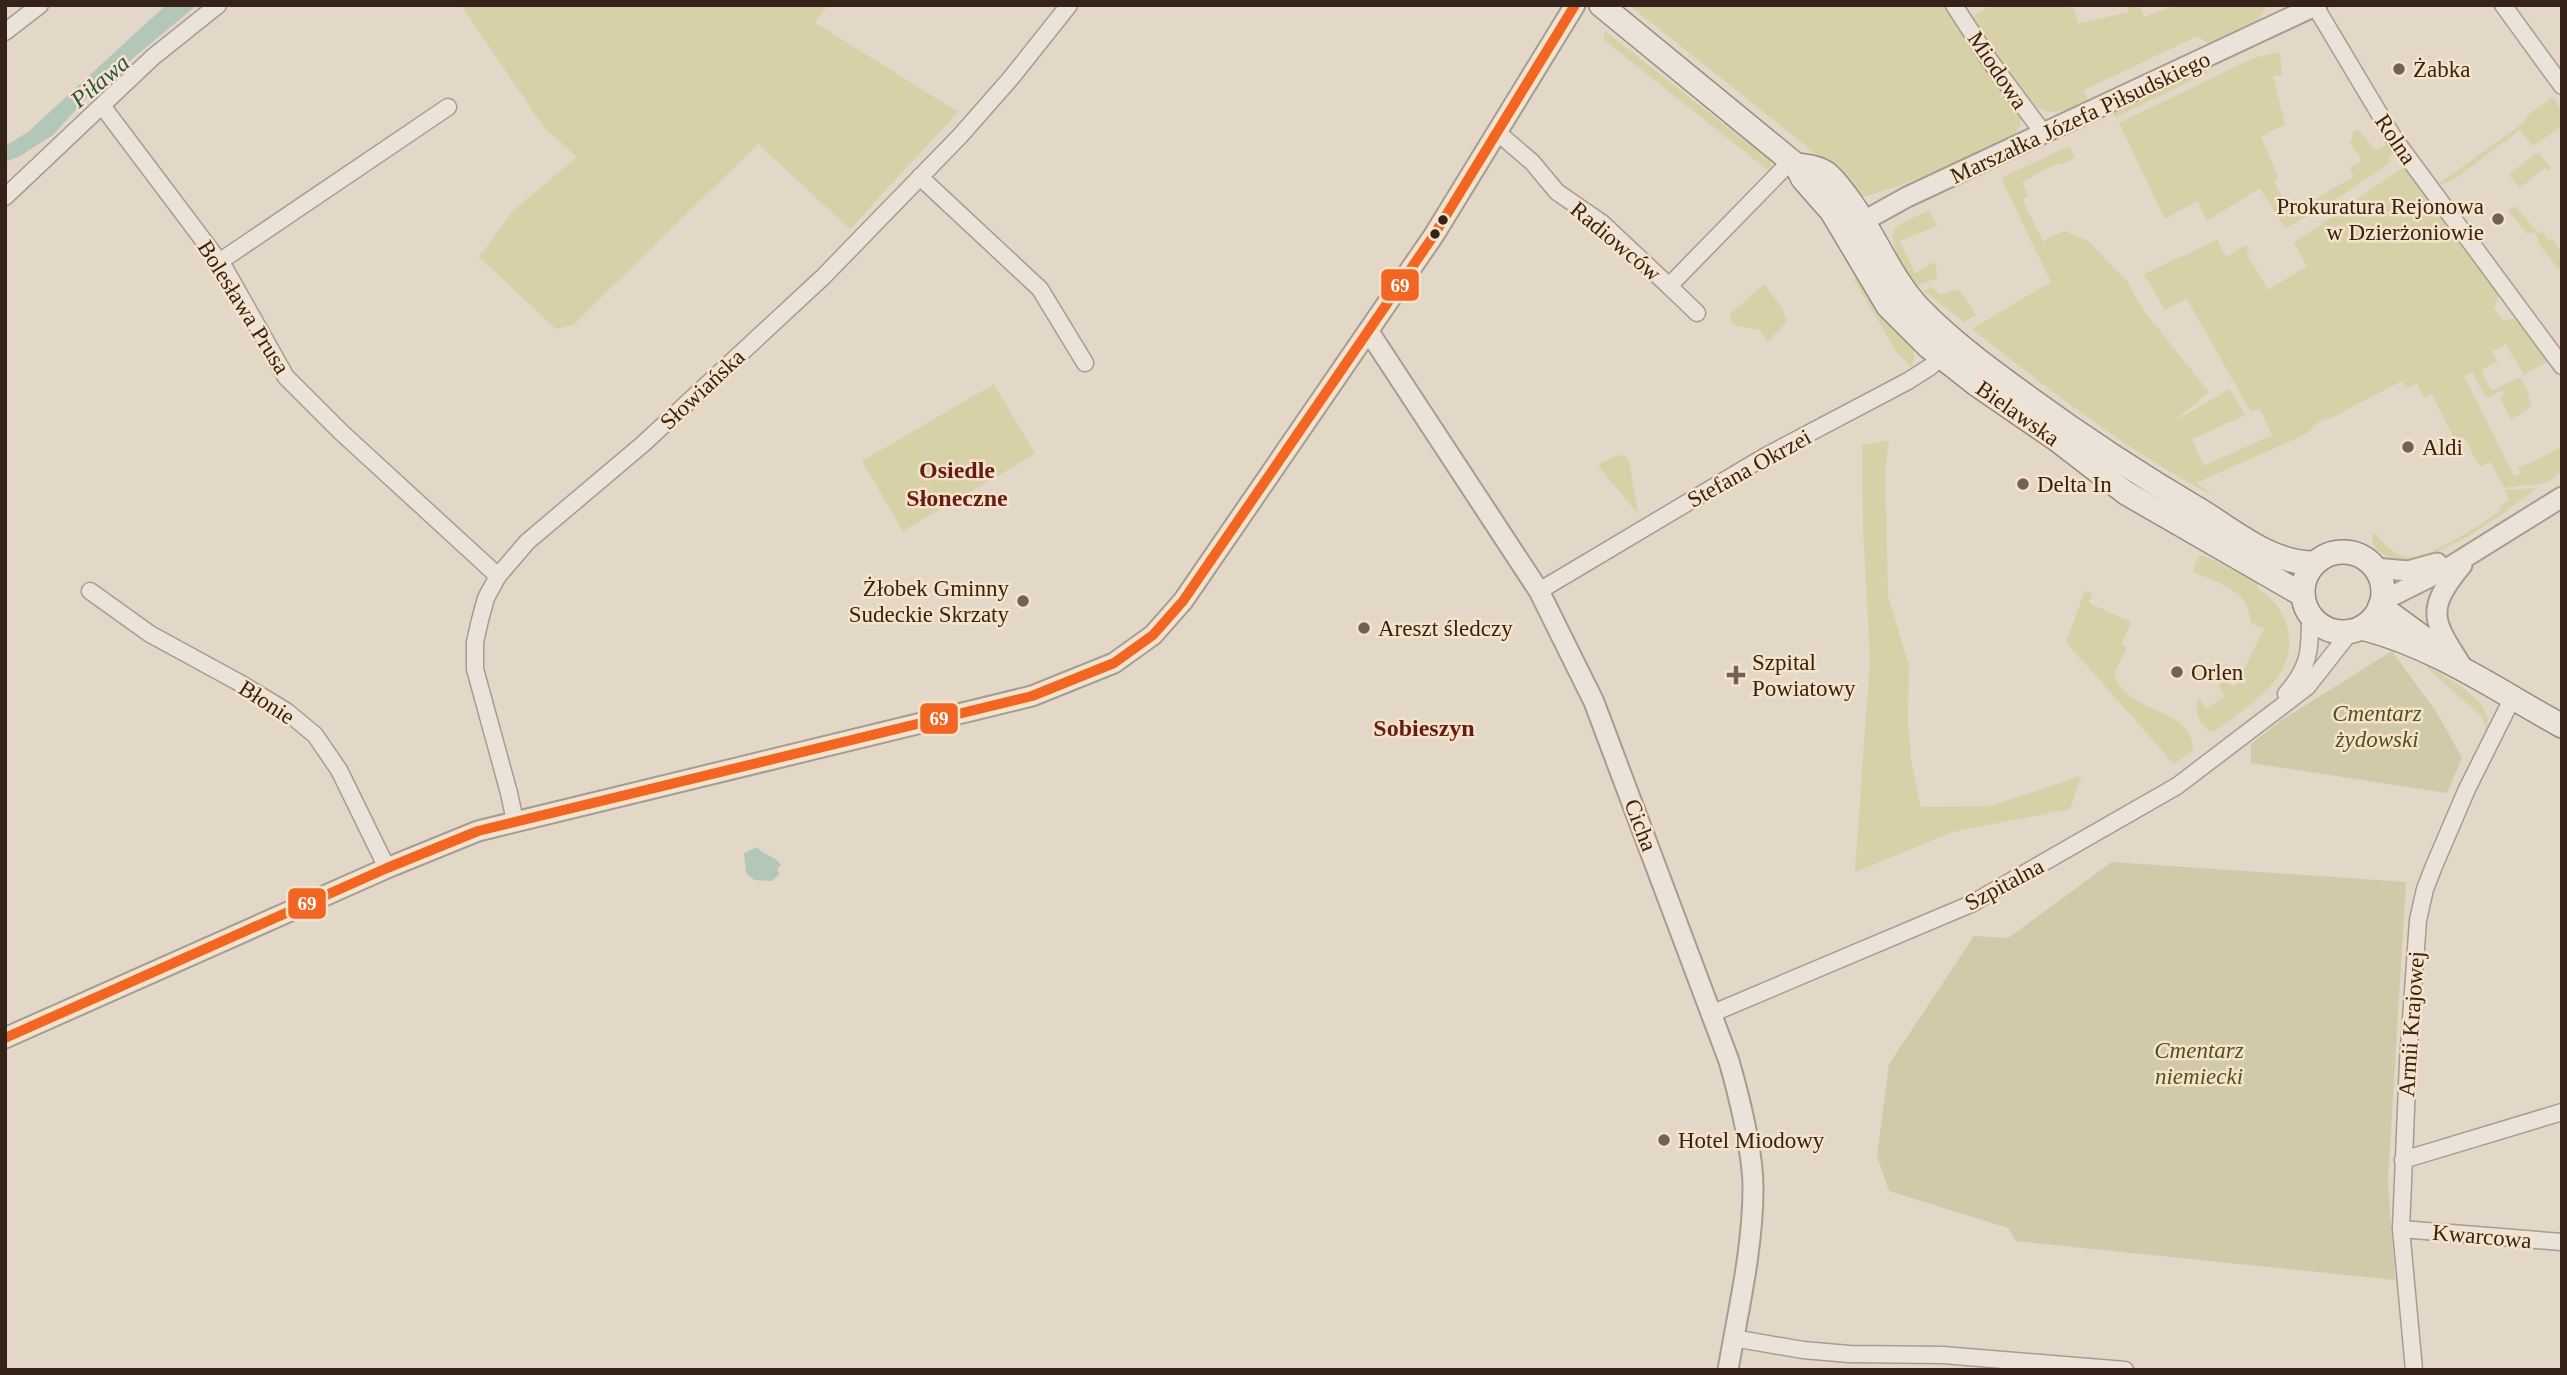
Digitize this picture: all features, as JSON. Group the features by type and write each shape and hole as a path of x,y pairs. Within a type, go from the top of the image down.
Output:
{"main road":[{"name":"Bielawska","path":"1601,5 1793,163 1802,179 1832,212 1888,306 1906,327 1949,350 2061,433 2126,493 2306,605"},
{"name":"Bielawska","path":"1793,163 1826,173 1865,220 1897,277 1949,350"},
{"name":"Bielawska","path":"2061,433 2133,471 2275,556 2297,563 2314,564"},
{"path":"2356,629 2371,621 2381,604 2383,589 2375,568 2367,560 2346,552 2323,556 2308,573 2306,605 2328,630 2356,629 2398,637 2463,668 2562,726"},
{"path":"2381,604 2463,668"}],"street":[{"path":"5,32 40,5"},
{"path":"5,197 153,57 218,5"},
{"name":"Słowiańska","path":"514,821 509,793 475,669 475,642 480,620 486,598 498,576 527,542 643,444 816,284 1011,78 1069,5"},
{"path":"5,1038 387,868 478,831 1032,696 1114,663 1153,635 1183,601 1369,332 1498,133 1575,5"},
{"name":"Miodowa","path":"1954,5 1990,61 2044,134"},
{"path":"2503,5 2562,86"},
{"name":"Marszałka Józefa Piłsudskiego","path":"1844,233 1907,197 2044,134 2287,12 2316,6"},
{"name":"Rolna","path":"2316,6 2395,140 2561,362"},
{"name":"Bolesława Prusa","path":"103,107 219,262 286,377 341,432 498,576"},
{"path":"219,262 447,107"},
{"name":"Radiowców","path":"1498,133 1532,162 1557,192 1602,223 1669,286 1793,163"},
{"path":"920,177 1040,289 1085,363"},
{"path":"1669,286 1698,313"},
{"name":"Cicha","path":"1369,332 1539,591 1594,702 1713,1013 1735,1081 1753,1186 1748,1241 1728,1370"},
{"name":"Stefana Okrzei","path":"1539,591 1755,461 1908,381 1949,350"},
{"path":"2381,604 2448,568 2562,497"},
{"path":"2375,568 2408,571 2471,553"},
{"path":"2463,668 2440,631 2436,608 2442,589 2471,553"},
{"name":"Błonie","path":"90,591 127,620 286,711 315,735 339,770 387,868"},
{"name":"Szpitalna","path":"2272,712 2297,681 2310,652 2306,605"},
{"name":"Szpitalna","path":"1713,1013 1971,904 2177,786 2307,687 2356,629"},
{"name":"Armii Krajowej","path":"2414,1370 2401,1229 2418,919 2425,888 2467,789 2513,698"},
{"path":"2403,1160 2562,1112"},
{"name":"Kwarcowa","path":"2401,1229 2562,1242"},
{"path":"1733,1338 1803,1350 1849,1362 1943,1355 2125,1370"}],"shaded area":[{"path":"461,5 829,5 814,22 958,112 850,229 758,144 573,325 556,329 479,257 512,212 577,157 543,126"},
{"path":"1629,5 1945,5 2020,109 2020,125 2015,134 1988,150 1916,180 1860,198 1805,145"},
{"path":"1992,5 2066,5 2074,9 2078,24 2128,12 2128,5 2139,5 2144,17 2175,5 2268,5 2256,23 2210,45 2198,36 2086,89 2083,91 2089,101 2067,110 2052,112 2037,107 2030,101 1972,19"},
{"path":"1605,31 1768,159 1772,165 1770,172 1603,39"},
{"path":"2280,52 2282,75 2273,76 2285,124 2261,137 2278,177 2273,181 2293,213 2354,176 2350,168 2362,160 2349,141 2354,137 2352,133 2358,129 2376,151 2391,143 2394,146 2388,164 2331,203 2285,228 2260,188 2207,221 2197,201 2165,219 2119,123 2254,58"},
{"path":"2202,68 2208,73 2116,117 2113,114 2115,109"},
{"path":"2553,97 2562,111 2562,126 2533,146 2520,130 2452,181 2437,185 2522,124 2529,114"},
{"path":"2069,146 2075,158 2060,165 2058,163 2022,182 2028,196 2022,199 2043,241 2064,231 2087,240 2127,281 2141,307 2209,392 2173,422 2230,389 2245,415 2192,439 2204,466 2272,435 2260,409 2251,412 2187,299 2165,310 2144,274 2217,240 2226,257 2246,245 2249,249 2246,253 2268,290 2307,266 2294,243 2406,165 2500,294 2494,308 2504,321 2519,317 2548,361 2524,375 2506,344 2492,351 2497,362 2481,370 2491,391 2520,377 2530,396 2528,398 2532,406 2511,420 2500,397 2504,394 2502,390 2486,398 2473,373 2464,376 2514,476 2521,473 2518,467 2534,462 2562,446 2562,471 2542,484 2505,488 2490,462 2481,466 2477,463 2464,437 2455,440 2432,394 2424,398 2417,384 2406,388 2402,381 2331,418 2321,420 2306,434 2196,483 2214,496 2150,460 2060,397 1972,329 2051,282 2001,178"},
{"path":"2538,152 2551,168 2547,171 2545,168 2520,188 2509,174"},
{"path":"2515,206 2539,234 2542,232 2549,241 2552,239 2562,254 2562,274 2537,241 2539,239 2534,232 2527,234 2508,210"},
{"path":"1929,211 1937,226 1900,241 1915,273 1935,262 1938,278 1918,285 1894,246 1894,231 1911,218"},
{"path":"1856,274 1913,348 1914,359 1911,367 1897,352 1854,280"},
{"path":"1764,284 1782,308 1787,322 1767,342 1760,330 1733,325 1729,315"},
{"path":"1932,287 1940,295 1959,289 1976,315 1964,322 1924,291"},
{"path":"994,384 1035,454 903,531 862,461"},
{"path":"1889,440 1885,470 1888,597 1909,665 1908,722 1911,761 1921,807 1990,806 2081,776 2070,809 1953,832 1855,872 1870,659 1862,445"},
{"path":"1618,455 1626,456 1629,461 1638,514 1599,467 1601,463"},
{"path":"2536,488 2485,526 2442,550 2421,557 2401,559 2384,555 2373,544 2373,534 2376,534 2390,548 2404,556 2419,556 2431,552 2457,539 2501,510 2500,507 2509,500 2505,490"},
{"path":"2198,556 2205,556 2258,583 2257,588 2281,611 2288,630 2289,647 2278,677 2255,701 2214,732 2205,727 2199,719 2199,698 2206,709 2225,696 2219,686 2220,680 2235,687 2264,629 2250,622 2249,611 2239,595 2222,584 2193,572"},
{"path":"2085,591 2092,594 2089,603 2131,622 2121,645 2127,647 2114,674 2121,687 2145,705 2171,717 2182,725 2190,736 2193,750 2174,764 2066,642"},
{"path":"2421,662 2477,699 2488,720 2486,732 2483,718"}],"green space":[{"name":"Cmentarz żydowski","path":"2392,651 2437,713 2462,758 2447,793 2251,763 2251,744 2283,719"},
{"name":"Cmentarz niemiecki","path":"2112,862 2406,882 2388,1181 2395,1280 2016,1241 2008,1228 1889,1191 1877,1157 1889,1064 1974,936 2008,938"}],"water":[{"name":"Piława","path":"166,5 197,5 91,93 53,135 20,156 5,162 5,146 28,132"},
{"path":"757,847 781,865 777,869 779,874 772,881 754,880 746,873 744,853"}],"transit line":[{"name":"69","path":"5,1038 387,868 478,831 1032,696 1114,663 1153,635 1183,601 1434,235 1575,5"}],"place":[{"name":"Żabka","path":"2399,69"},
{"name":"Prokuratura Rejonowa w Dzierżoniowie","path":"2498,219"},
{"name":"Aldi","path":"2408,447"},
{"name":"Delta In","path":"2023,484"},
{"name":"Żłobek Gminny Sudeckie Skrzaty","path":"1023,601"},
{"name":"Areszt śledczy","path":"1364,628"},
{"name":"Orlen","path":"2177,672"},
{"name":"Szpital Powiatowy","path":"1736,675"},
{"name":"Hotel Miodowy","path":"1664,1140"}],"district":[{"name":"Osiedle Słoneczne","path":"957,484"},
{"name":"Sobieszyn","path":"1424,728"}]}
